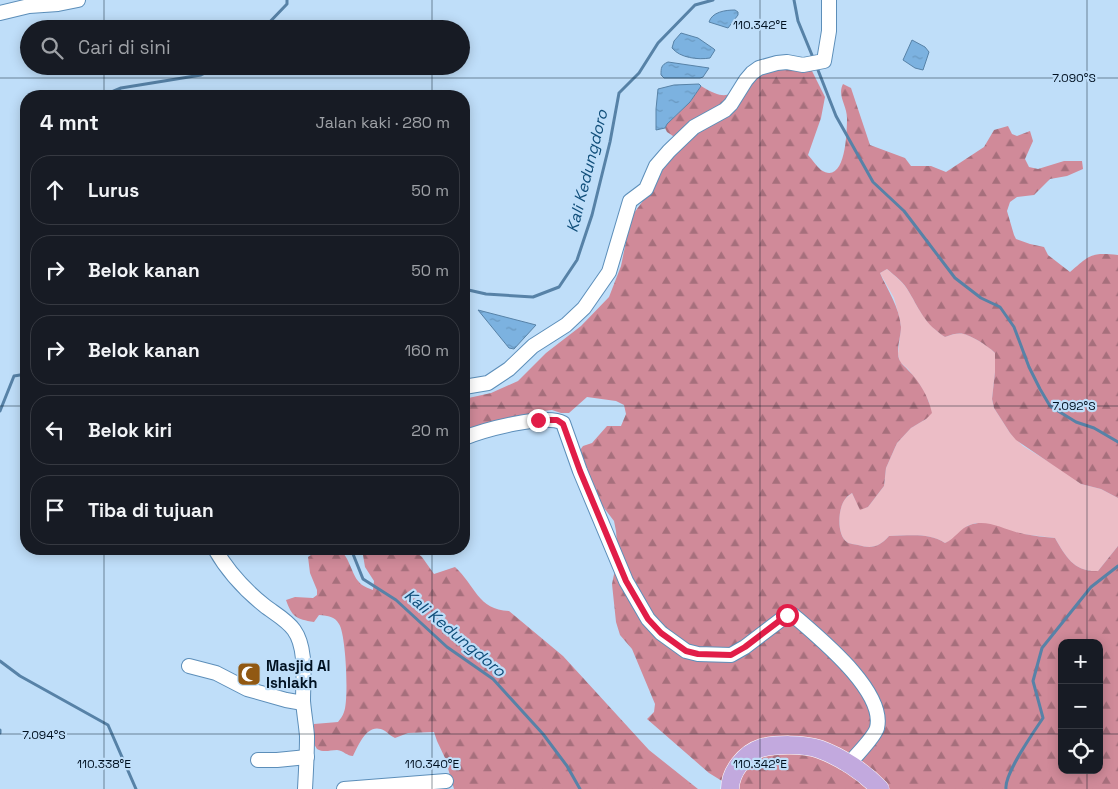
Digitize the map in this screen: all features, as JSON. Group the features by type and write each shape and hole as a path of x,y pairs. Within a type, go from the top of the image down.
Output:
{"main road":[{"path":"730,789 735,770 744,759 760,748 788,745 818,749 849,764 869,777 880,789"}],"street":[{"path":"0,13 12,9 78,0"},
{"path":"470,386 488,383 509,369 533,346 566,325 584,308 609,272 630,201 646,190 656,166 668,151 694,128 725,110 746,80 760,68 787,62 803,65 824,61 830,31 830,0"},
{"path":"470,437 538,420 557,420 563,424 580,471 626,581 648,619 661,633 686,651 698,654 731,655 745,647 787,615 793,615 864,684 873,700 877,716 876,729 849,764"},
{"path":"218,555 247,591 294,630 299,640 303,666 303,702 307,757 305,789"},
{"path":"189,666 216,672 247,689 286,700 303,702"},
{"path":"258,760 307,757"},
{"path":"344,789 446,781"}],"shaded area":[{"path":"887,269 905,286 924,317 938,332 945,337 955,334 966,335 984,344 995,353 992,399 994,408 1010,433 1023,446 1067,473 1081,484 1101,489 1118,498 1118,546 1098,571 1090,571 1077,566 1067,557 1055,538 1022,534 976,523 967,526 953,540 945,543 925,536 889,536 878,545 867,547 849,543 843,538 839,520 843,502 852,493 860,509 868,507 884,486 886,468 897,443 911,428 926,419 929,402 920,385 900,362 898,354 901,327 899,316 894,298 880,273"}],"green space":[{"path":"788,69 812,71 825,97 821,118 808,155 817,167 829,173 836,170 840,164 845,144 847,113 841,93 843,84 851,88 870,145 905,158 911,166 931,166 946,172 984,147 994,130 1008,126 1012,134 1017,136 1030,131 1033,141 1025,159 1029,167 1038,169 1064,161 1082,161 1083,169 1067,176 1050,179 1034,195 1017,197 1010,202 1007,211 1016,239 1044,247 1048,255 1070,272 1091,256 1102,254 1118,255 1118,498 1101,489 1081,484 1016,440 994,408 992,399 995,353 979,341 966,335 955,334 945,337 938,332 924,317 905,285 887,269 880,273 896,305 900,319 899,357 923,390 932,413 911,428 897,443 886,468 884,486 868,507 860,510 852,493 843,502 839,520 841,533 848,543 871,547 882,543 889,536 925,536 945,543 966,526 977,523 990,524 1024,534 1055,538 1072,562 1090,571 1098,571 1118,546 1118,789 735,789 709,773 647,719 654,712 655,704 632,649 620,635 616,622 612,584 618,555 614,521 601,504 580,450 583,446 592,443 607,426 621,426 626,414 624,405 616,401 587,397 569,413 552,410 543,411 521,420 470,433 470,398 491,393 518,381 546,353 581,326 609,297 621,266 631,217 657,182 663,169 685,144 667,132 665,128 667,124 690,102 701,86 724,95 734,92 762,74"},
{"path":"311,555 344,555 359,582 373,590 374,581 365,567 363,555 420,555 434,574 455,567 478,595 490,606 499,610 509,611 563,656 649,750 698,789 454,789 445,758 434,732 408,733 395,738 385,731 374,729 365,735 353,756 337,750 325,751 317,749 314,744 314,724 338,722 344,713 346,705 346,667 343,640 337,621 328,616 319,615 314,622 303,620 293,614 286,600 295,597 313,598 317,595 317,590 310,573 308,557"}],"water":[{"path":"735,10 738,12 738,15 728,28 709,22 716,14"},
{"path":"681,33 698,38 714,49 710,58 690,58 675,51 672,48 674,41"},
{"path":"912,40 925,47 929,52 923,70 915,68 903,60"},
{"path":"668,62 709,68 703,77 700,78 664,78 661,75 661,69"},
{"path":"699,84 701,86 690,102 665,128 656,130 658,89 674,85"},
{"path":"478,310 536,325 514,349 509,348"}],"waterway":[{"path":"272,20 287,4 287,0"},
{"name":"Kali Kedungdoro","path":"470,290 486,294 533,297 559,287 577,260 592,215 610,142 619,93 639,73 658,43 695,5 713,0"},
{"path":"794,0 798,21 814,60"},
{"path":"816,65 836,116 873,182 904,211 955,278 981,298 1000,307 1014,327 1029,367 1050,406 1076,422 1094,428 1118,442"},
{"path":"116,90 201,75"},
{"path":"0,411 14,376 20,375"},
{"name":"Kali Kedungdoro","path":"353,555 363,579 396,600 447,647 493,679 543,734 567,766 580,789"},
{"path":"1006,789 1014,764 1043,718 1033,681 1042,648 1091,587 1118,566"},
{"path":"0,661 20,676 108,725 136,789"}],"place":[{"name":"Masjid Al Ishlakh","path":"249,674"}],"route":[{"path":"538,420 557,420 563,424 580,471 626,581 648,619 661,633 686,651 698,654 731,655 745,647 787,615"}]}
